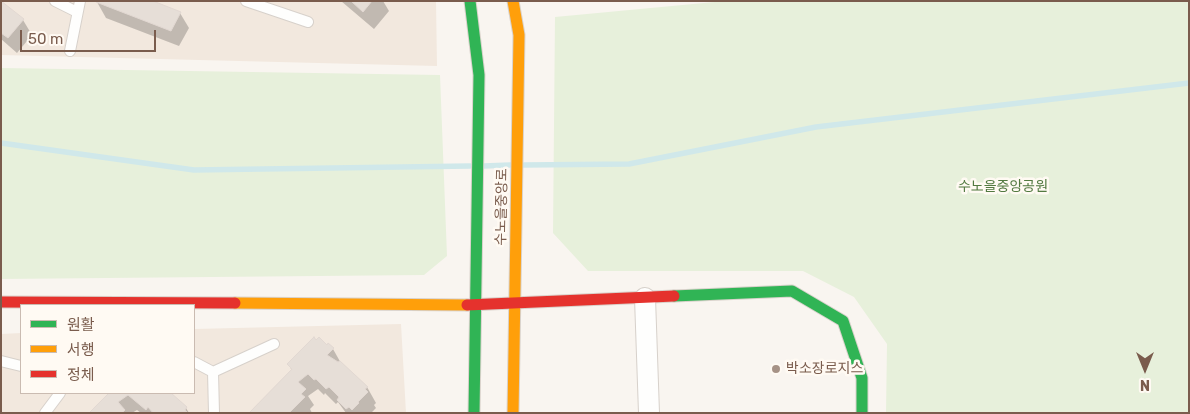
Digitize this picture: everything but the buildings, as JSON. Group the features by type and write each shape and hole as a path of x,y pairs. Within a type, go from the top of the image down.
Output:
{"street":[{"name":"수노을중앙로","path":"470,1 479,75 474,305 474,413"},
{"name":"수노을중앙로","path":"513,1 519,35 513,413"},
{"path":"1,302 474,305 792,292 843,321 862,378 862,413"},
{"path":"645,298 649,413"}],"lane":[{"path":"55,1 77,12"},
{"path":"70,51 80,1"},
{"path":"246,1 308,22"},
{"path":"213,372 274,344"},
{"path":"1,360 20,366"},
{"path":"195,363 213,372"},
{"path":"213,372 214,413"},
{"path":"45,413 59,394"}],"shaded area":[{"path":"1,1 436,1 437,66 1,55"},
{"path":"401,324 406,413 1,413 1,334 20,333 20,394 195,394 195,329"}],"green space":[{"name":"수노을중앙공원","path":"725,1 1189,1 1189,413 886,413 887,344 854,297 803,271 588,271 553,233 555,17"},
{"path":"1,68 440,75 447,256 424,275 1,279"}],"waterway":[{"path":"524,165 629,164 816,127 1189,83"},
{"path":"1,143 194,170 470,166"},
{"path":"484,166 510,165"}],"traffic: fast":[{"path":"470,1 479,75 474,413"},
{"path":"674,296 792,291 843,321 862,378 862,413"}],"traffic: slow":[{"path":"513,1 519,35 513,413"},
{"path":"235,303 467,305"}],"traffic: jam":[{"path":"467,305 674,296"},
{"path":"1,302 235,303"}],"place":[{"name":"박소장로지스","path":"776,369"}]}
